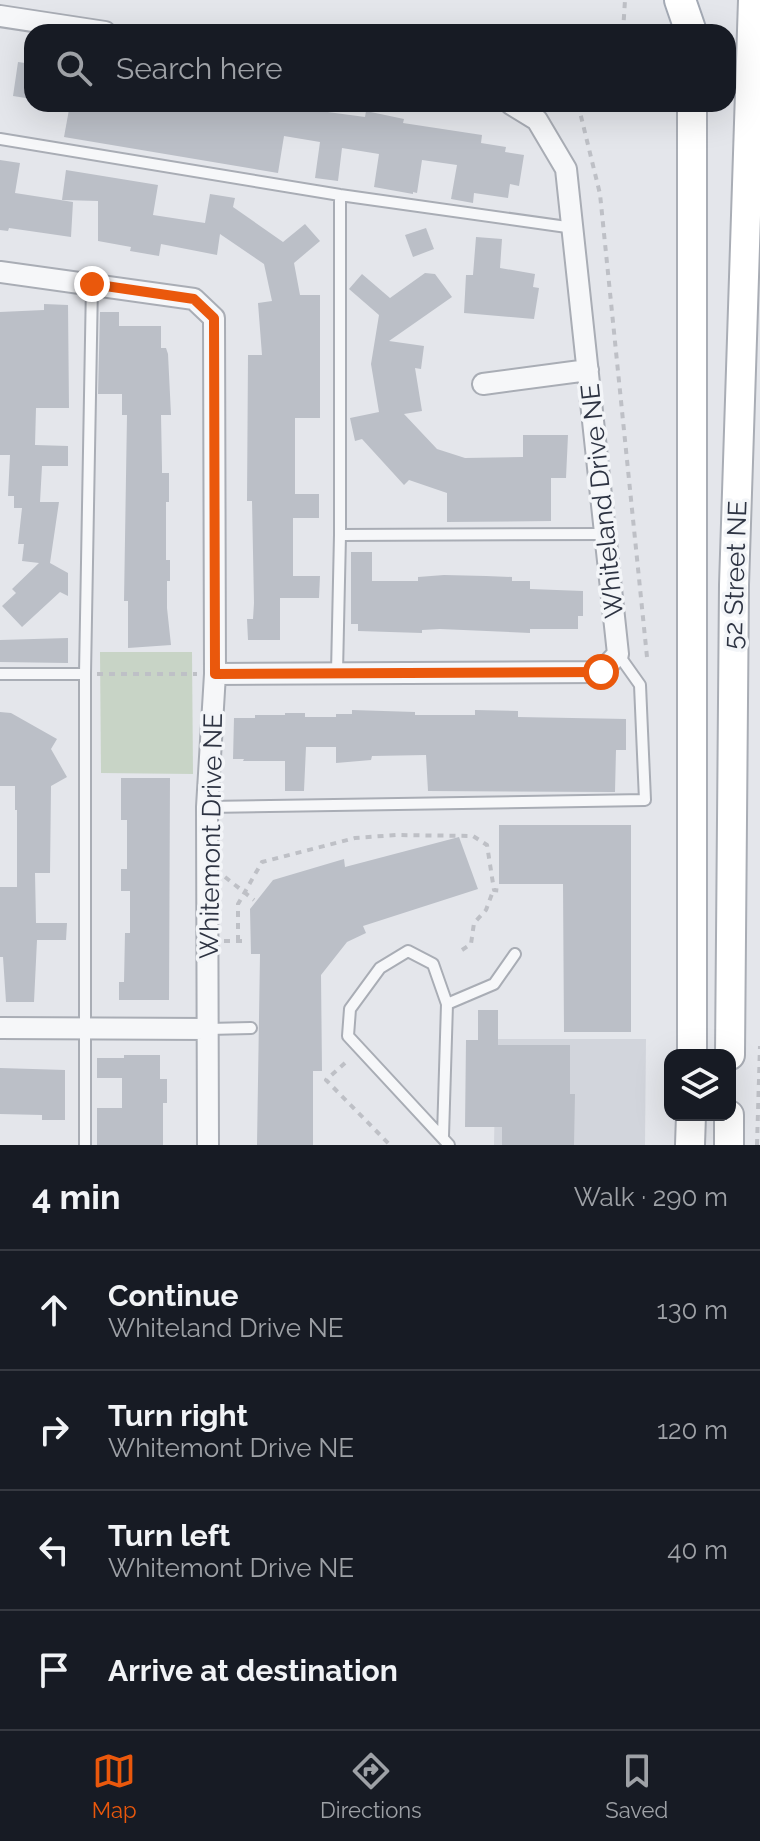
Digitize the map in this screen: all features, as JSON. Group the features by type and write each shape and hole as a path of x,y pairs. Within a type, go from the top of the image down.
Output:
{"main road":[{"path":"680,0 689,24"},
{"path":"692,24 693,0"},
{"name":"52 Street NE","path":"730,1049 734,585 753,0"},
{"name":"52 Street NE","path":"692,112 692,1049"},
{"path":"690,1145 691,1121"},
{"path":"729,1121 729,1145"}],"street":[{"path":"1,21 29,24"},
{"name":"Whiteland Drive NE","path":"215,674 601,672 618,654 566,169 537,120 524,112"},
{"name":"Whitemont Drive NE","path":"0,272 194,299 214,318 215,674 207,807 208,1145"},
{"path":"483,384 588,370"},
{"path":"0,1028 208,1029"}],"lane":[{"path":"0,139 340,195 574,228"},
{"path":"337,672 340,195"},
{"path":"85,1145 85,674 92,284"},
{"path":"340,535 607,534"},
{"path":"207,807 645,800 640,685 618,654"},
{"path":"0,674 85,674"},
{"path":"408,951 433,964 447,1004 446,1140 348,1036 350,1009 380,968 408,951"},
{"path":"447,1004 494,984 515,954"},
{"path":"208,1029 251,1028"}],"path":[{"path":"624,24 625,0"},
{"path":"580,112 600,194 647,657"},
{"path":"85,674 215,674"},
{"path":"238,941 238,904 262,862 355,838 473,836 487,845 494,890 486,910 474,923 471,944 462,950"},
{"path":"494,890 504,891"},
{"path":"243,891 254,900"},
{"path":"757,1145 760,1046"},
{"path":"345,1063 326,1080 390,1145"}],"shaded area":[{"path":"496,1039 646,1039 645,1145 494,1145"}],"green space":[{"path":"100,652 192,652 193,774 101,773"}],"building":[{"path":"18,62 24,63 24,98 13,96"},
{"path":"69,112 328,112 365,117 366,112 371,112 404,119 403,123 482,135 481,143 506,147 505,152 524,155 519,186 510,184 508,198 474,193 473,203 451,199 457,165 422,160 417,193 413,194 374,187 379,154 342,148 338,181 315,178 320,142 284,136 278,173 64,137"},
{"path":"0,160 20,163 15,193 73,202 71,237 9,228 8,231 0,230"},
{"path":"66,170 158,185 153,215 205,223 210,194 235,198 233,207 283,242 305,224 320,241 294,263 300,295 320,295 320,418 295,418 295,494 319,494 319,518 293,518 293,576 320,576 319,598 280,598 280,640 248,640 247,619 253,619 254,603 252,501 247,501 248,355 262,355 258,303 272,301 264,264 220,234 217,255 161,244 159,256 98,241 98,201 62,200"},
{"path":"426,228 434,249 413,257 405,235"},
{"path":"476,237 502,239 500,268 535,274 533,287 539,288 534,319 464,313 466,275 473,275"},
{"path":"425,273 435,274 452,297 389,341 424,346 421,369 415,368 422,411 404,414 437,449 465,458 523,457 523,435 568,435 566,478 551,478 551,521 447,522 447,493 409,480 404,485 362,439 355,441 350,418 379,412 371,364 379,315 349,289 362,274 390,298"},
{"path":"44,304 68,305 69,408 36,408 35,445 68,446 68,466 42,466 40,502 59,502 50,563 68,573 68,596 60,592 22,627 2,606 16,593 12,589 39,563 22,561 24,544 18,544 22,508 14,508 14,496 8,496 10,455 0,455 0,312 44,310"},
{"path":"100,312 119,312 119,326 161,326 161,348 166,348 168,354 171,415 161,415 162,473 169,473 166,560 170,560 167,608 171,645 128,648 128,601 124,601 127,415 122,415 122,394 98,394"},
{"path":"351,552 372,552 372,581 418,581 418,577 444,575 512,577 512,581 530,581 530,589 583,591 583,616 578,616 578,629 530,629 530,633 440,629 422,630 422,633 358,631 358,624 351,624"},
{"path":"68,638 68,663 0,662 0,640"},
{"path":"352,710 415,712 415,715 475,715 475,710 518,711 518,717 626,719 626,750 616,750 615,792 428,791 426,755 372,756 371,760 336,763 336,747 306,747 304,791 285,791 285,761 233,759 234,718 285,713 305,713 305,717 336,717 336,714 352,714"},
{"path":"0,712 11,713 57,739 51,749 67,777 51,786 50,873 35,873 36,923 67,923 66,940 37,940 34,1002 6,1002 3,957 0,957 0,887 17,887 17,810 15,786 0,786"},
{"path":"121,778 170,778 169,1000 119,1000 119,982 124,982 125,933 130,933 130,891 121,891 121,869 127,869 127,820 121,820"},
{"path":"499,825 631,825 631,1032 564,1032 563,884 499,884"},
{"path":"459,837 478,889 363,926 366,933 347,942 321,975 322,1071 313,1071 313,1145 257,1145 260,954 251,954 250,909 273,880 344,859 345,867"},
{"path":"478,1010 498,1010 498,1045 570,1045 570,1094 575,1094 574,1145 502,1145 502,1127 465,1127 466,1040 478,1040"},
{"path":"124,1055 160,1055 160,1079 167,1079 167,1103 163,1103 163,1145 97,1145 97,1108 122,1108 122,1078 97,1078 97,1058 124,1058"},
{"path":"0,1068 65,1070 65,1120 42,1120 42,1115 0,1114"}],"route":[{"path":"92,284 194,299 214,318 215,674 601,672"}]}
